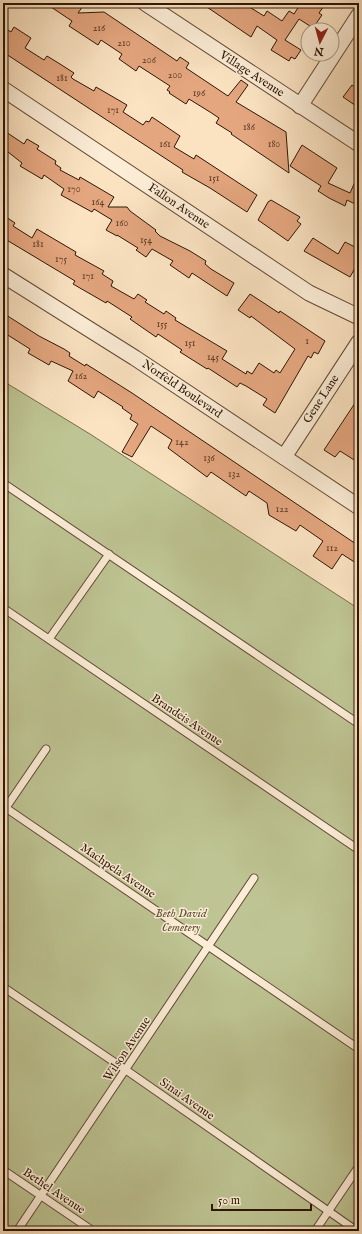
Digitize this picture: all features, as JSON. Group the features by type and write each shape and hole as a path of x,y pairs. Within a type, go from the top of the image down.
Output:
{"street":[{"name":"Village Avenue","path":"145,3 359,144"},
{"path":"300,106 359,15"},
{"name":"Fallon Avenue","path":"3,89 309,293 359,317"},
{"name":"Norfeld Boulevard","path":"3,275 135,358 359,507"},
{"name":"Gene Lane","path":"284,457 359,342"}],"lane":[{"path":"3,483 359,724"},
{"path":"49,639 109,554"},
{"name":"Brandeis Avenue","path":"3,608 359,850"},
{"path":"4,808 46,749"},
{"name":"Machpela Avenue","path":"4,808 359,1049"},
{"name":"Wilson Avenue","path":"18,1231 254,878"},
{"name":"Sinai Avenue","path":"3,987 126,1070 356,1231"},
{"path":"315,1231 359,1166"},
{"name":"Bethel Avenue","path":"3,1170 93,1231"}],"green space":[{"name":"Beth David Cemetery","path":"3,381 90,434 359,609 359,1231 3,1231"}],"building":[{"path":"45,3 85,3 78,13 104,12 177,61 180,57 189,63 186,68 228,96 241,80 248,85 236,102 286,132 289,173 216,123 219,118 189,99 186,104 169,93 170,92 167,90 170,86 139,66 136,71 119,59 122,54 101,40 98,45 69,26 72,21"},
{"path":"201,3 243,3 264,16 267,11 282,21 289,11 294,14 301,3 326,3 319,13 322,15 317,22 304,22 299,19 285,40 300,49 295,59 291,57 289,61 271,50 277,40 257,26 251,37"},
{"path":"3,27 11,32 14,27 31,38 25,48 44,60 47,56 74,73 71,77 73,79 94,91 96,87 127,105 123,112 143,125 146,121 149,122 152,117 180,136 174,147 194,159 196,155 257,195 247,212 182,172 183,170 3,52"},
{"path":"352,85 359,90 359,108 343,97"},
{"path":"3,130 24,144 27,139 39,146 37,149 56,161 55,164 61,168 60,170 79,180 80,177 114,197 108,207 127,207 130,211 156,230 155,231 160,236 206,261 205,264 211,269 234,283 227,296 192,273 189,278 170,265 173,261 152,249 146,257 136,250 138,248 106,230 112,220 94,209 92,212 61,195 64,189 44,175 42,179 20,166 22,163 3,148"},
{"path":"302,145 337,168 328,183 350,193 359,173 359,206 347,200 345,206 329,198 318,191 321,186 290,166"},
{"path":"271,200 300,217 297,221 301,224 288,241 258,220 268,202"},
{"path":"3,215 15,223 13,226 32,238 37,229 76,252 75,255 104,271 102,274 113,281 111,286 134,299 138,294 147,300 145,302 164,314 166,311 176,318 175,320 227,351 222,359 246,374 247,371 252,374 259,363 274,373 276,370 280,373 295,349 251,316 250,318 238,310 250,294 279,313 280,311 325,341 318,354 314,352 311,358 308,356 275,413 263,405 267,399 240,383 237,387 180,352 182,350 158,334 156,337 130,319 132,317 107,301 106,303 73,284 75,281 5,239 3,243"},
{"path":"313,238 338,254 345,242 359,249 359,261 350,277 304,251"},
{"path":"3,313 39,336 64,349 70,353 69,356 85,366 86,364 132,393 359,546 359,565 342,554 332,569 313,556 323,541 300,525 296,531 269,515 267,503 249,491 246,496 211,472 207,477 168,448 172,440 151,426 132,457 122,452 138,424 130,419 132,415 122,408 123,407 98,391 94,398 68,381 73,371 51,361 49,365 28,353 30,349 3,332"},
{"path":"359,397 359,463 340,451 335,457 324,450"}]}
